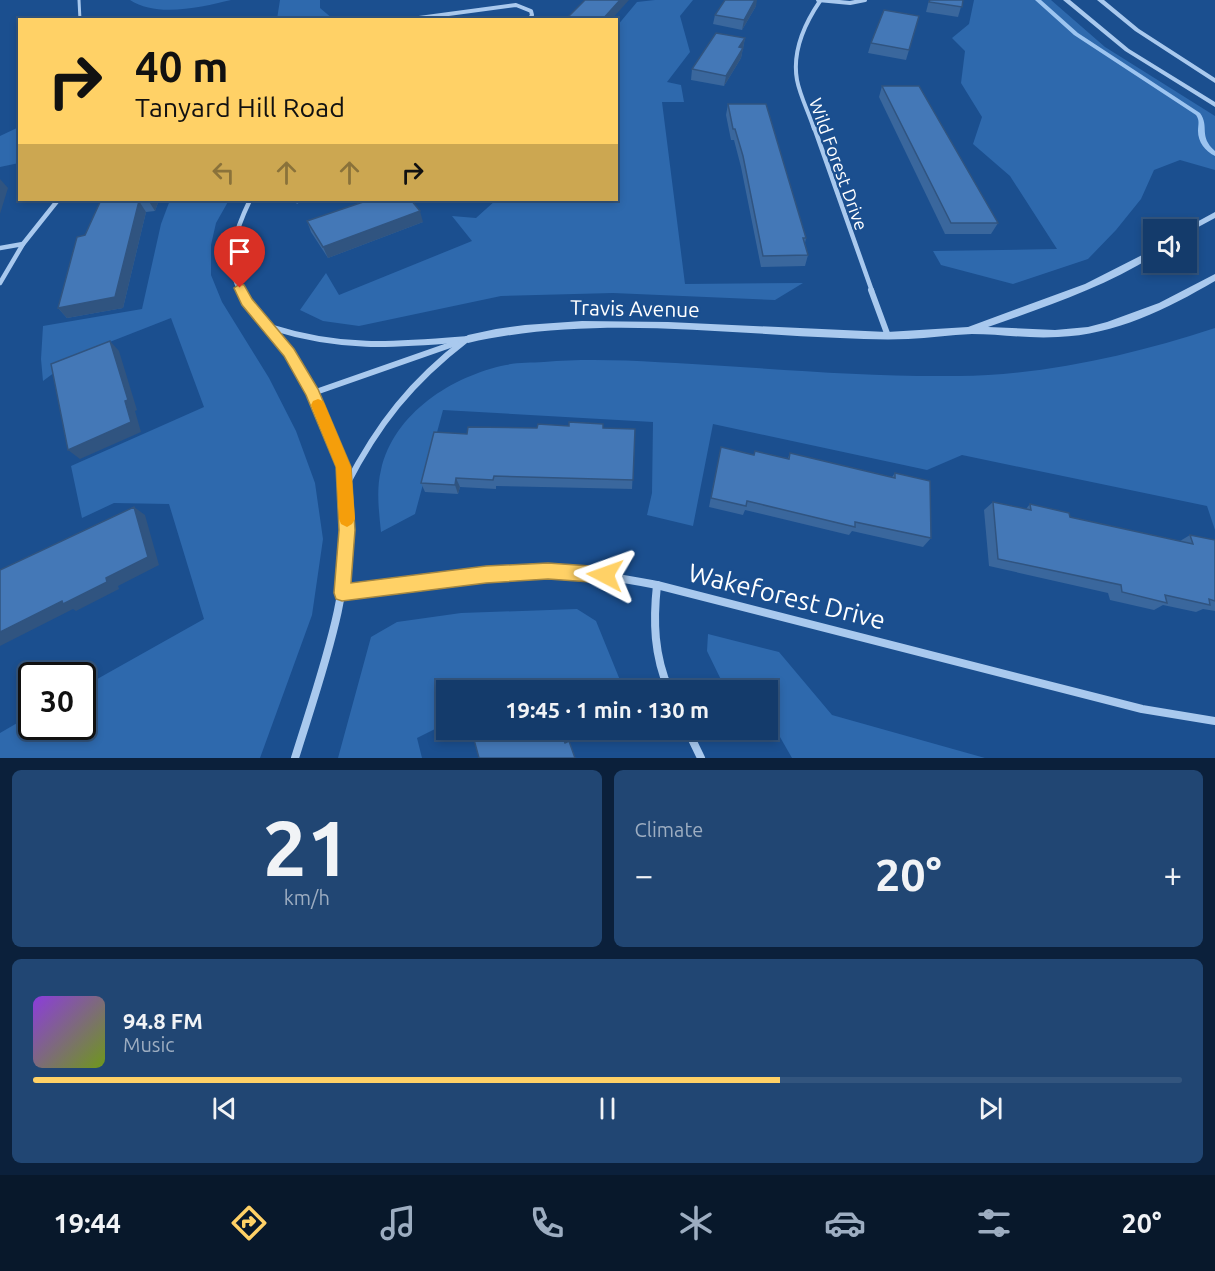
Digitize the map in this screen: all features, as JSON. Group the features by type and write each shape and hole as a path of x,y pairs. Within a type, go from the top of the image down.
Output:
{"street":[{"path":"819,0 850,3 865,0"},
{"name":"Wild Forest Drive","path":"819,0 811,13 799,44 796,81 888,336"},
{"path":"1066,0 1127,50 1215,105"},
{"path":"1100,0 1137,30 1215,81"},
{"path":"419,18 516,5 531,10 530,18"},
{"path":"0,283 23,244 57,201"},
{"path":"250,201 233,246 233,275 247,302 289,353 313,393 344,467 346,487 347,530 342,593 330,644 295,758"},
{"path":"1197,224 1215,215"},
{"path":"0,248 23,244"},
{"name":"Travis Avenue","path":"966,331 1076,291 1143,259"},
{"name":"Travis Avenue","path":"313,393 495,331 568,324 630,324 888,336 966,331 1020,334 1070,333 1116,324 1159,308 1215,277"},
{"path":"268,326 310,339 367,344 404,345 468,339"},
{"path":"346,487 369,440 397,400 444,355 468,339"},
{"name":"Wakeforest Drive","path":"342,593 486,574 548,571 605,575 657,585 1142,709 1215,721"},
{"path":"657,585 653,631 658,664 665,680"},
{"path":"692,740 701,758"}],"lane":[{"path":"79,0 80,18"}],"shaded area":[{"path":"130,0 231,0 193,8 166,10 153,9"},
{"path":"280,0 320,0 320,8 332,18 277,18"},
{"path":"693,0 680,16 690,52 667,82 681,85 684,102 662,102 685,284 803,283 775,300 613,293 501,296 359,326 323,321 300,310 326,273 339,295 472,241 452,216 476,218 495,201 618,201 618,25 637,2"},
{"path":"974,0 1051,0 1105,47 1215,116 1215,170 1180,160 1154,170 1141,199 1088,259 1013,284 941,265 933,251 1057,249 1010,176 973,144 982,117 961,83 965,51 952,38 969,24"},
{"path":"18,127 18,163 0,167 0,136"},
{"path":"170,201 228,201 216,223 211,245 211,275 222,302 269,378 296,431 315,483 323,539 312,615 260,758 0,758 0,733 18,723 18,740 96,740 96,680 204,619 169,504 114,503 82,518 71,466 204,407 171,318 79,354 43,381 41,359 43,326 142,309 161,224"},
{"path":"1215,328 1215,530 1207,506 962,455 927,470 713,424 693,526 647,515 652,493 653,422 443,410 415,514 381,532 378,501 379,478 388,450 398,431 428,400 446,388 486,370 506,365 611,360 870,375 991,375 1088,362 1152,347"},
{"path":"577,609 596,621 620,680 436,680 436,728 417,738 422,758 338,758 371,637 397,622 461,613"},
{"path":"708,634 779,652 832,715 985,758 792,758 778,734 778,680 721,680 707,651"}],"building":[{"path":"585,0 620,0 604,18 567,18"},
{"path":"725,0 755,0 744,20 715,15"},
{"path":"930,0 963,0 962,7 929,2"},
{"path":"884,10 919,16 909,50 871,43"},
{"path":"716,33 745,38 739,47 743,48 726,76 692,69"},
{"path":"882,86 919,86 998,223 951,223"},
{"path":"728,104 766,104 806,238 803,238 808,255 763,256 743,156 735,129 733,129"},
{"path":"101,201 139,201 115,297 58,308 77,237 85,235"},
{"path":"366,201 412,201 420,211 323,247 307,221"},
{"path":"110,341 128,400 125,401 131,422 68,450 51,364"},
{"path":"569,422 603,424 603,428 635,429 633,480 494,476 493,480 456,478 455,485 421,483 434,432 467,434 468,427 537,428 538,424 569,426"},
{"path":"721,447 754,455 755,451 789,459 790,453 895,478 895,473 930,481 931,538 855,522 855,527 747,501 746,506 711,498"},
{"path":"993,502 1031,510 1030,504 1069,513 1070,517 1193,544 1190,535 1215,540 1215,601 1209,599 1210,605 1165,595 1167,603 1122,592 1121,585 998,559"},
{"path":"134,507 148,557 106,578 107,582 63,604 62,601 0,632 0,570"},
{"path":"474,740 564,740 565,743 569,741 575,758 479,758"}],"waterway":[{"path":"1038,0 1076,34 1198,114 1202,120 1202,139 1215,154"}],"slow traffic":[{"path":"318,405 344,467 347,519"}],"route":[{"path":"240,288 247,302 289,353 313,393 344,467 347,530 342,593 486,574 548,571 605,575"}]}
